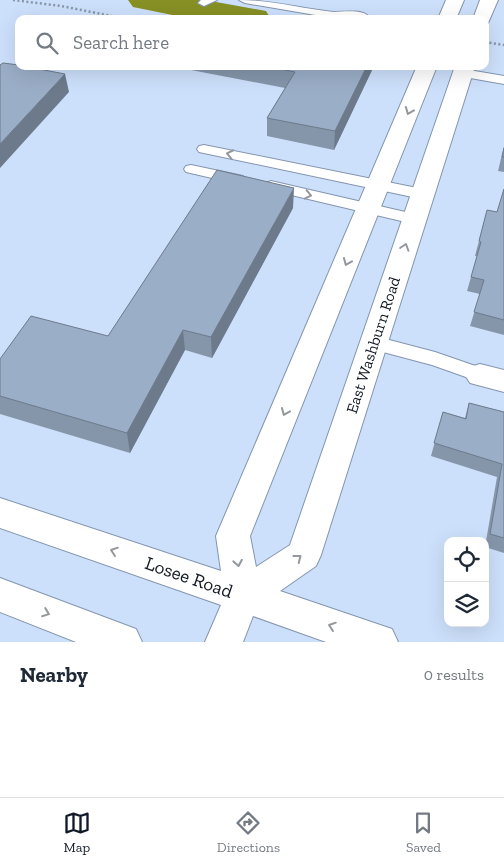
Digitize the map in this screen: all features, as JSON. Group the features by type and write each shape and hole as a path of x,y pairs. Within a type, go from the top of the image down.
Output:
{"street":[{"path":"449,15 455,0"},
{"path":"483,15 489,0"},
{"path":"224,642 243,595 233,536 374,197 424,70"},
{"name":"East Washburn Road","path":"243,595 304,555 464,70"},
{"name":"Losee Road","path":"0,513 378,642"},
{"path":"0,595 123,642"}],"lane":[{"path":"244,0 333,15"},
{"path":"464,70 504,80"},
{"path":"204,149 297,168 374,197 418,206"},
{"path":"190,168 285,190 374,197 418,206"},
{"path":"285,190 297,168"},
{"path":"374,343 435,359 492,378"}],"path":[{"path":"13,0 61,6 107,15"},
{"path":"489,43 504,45"}],"building":[{"path":"3,63 15,64 15,70 44,70 65,74 0,144 0,65"},
{"path":"285,70 365,70 335,131 267,118 295,72"},
{"path":"217,170 294,188 211,337 183,330 127,433 0,396 0,359 31,316 108,336"},
{"path":"504,189 504,320 474,312 484,280 471,277 481,242 479,241 487,210 497,212"},
{"path":"469,403 504,412 504,538 490,534 502,464 434,443 443,412 466,419"}],"waterway":[{"path":"145,0 230,15"}]}
